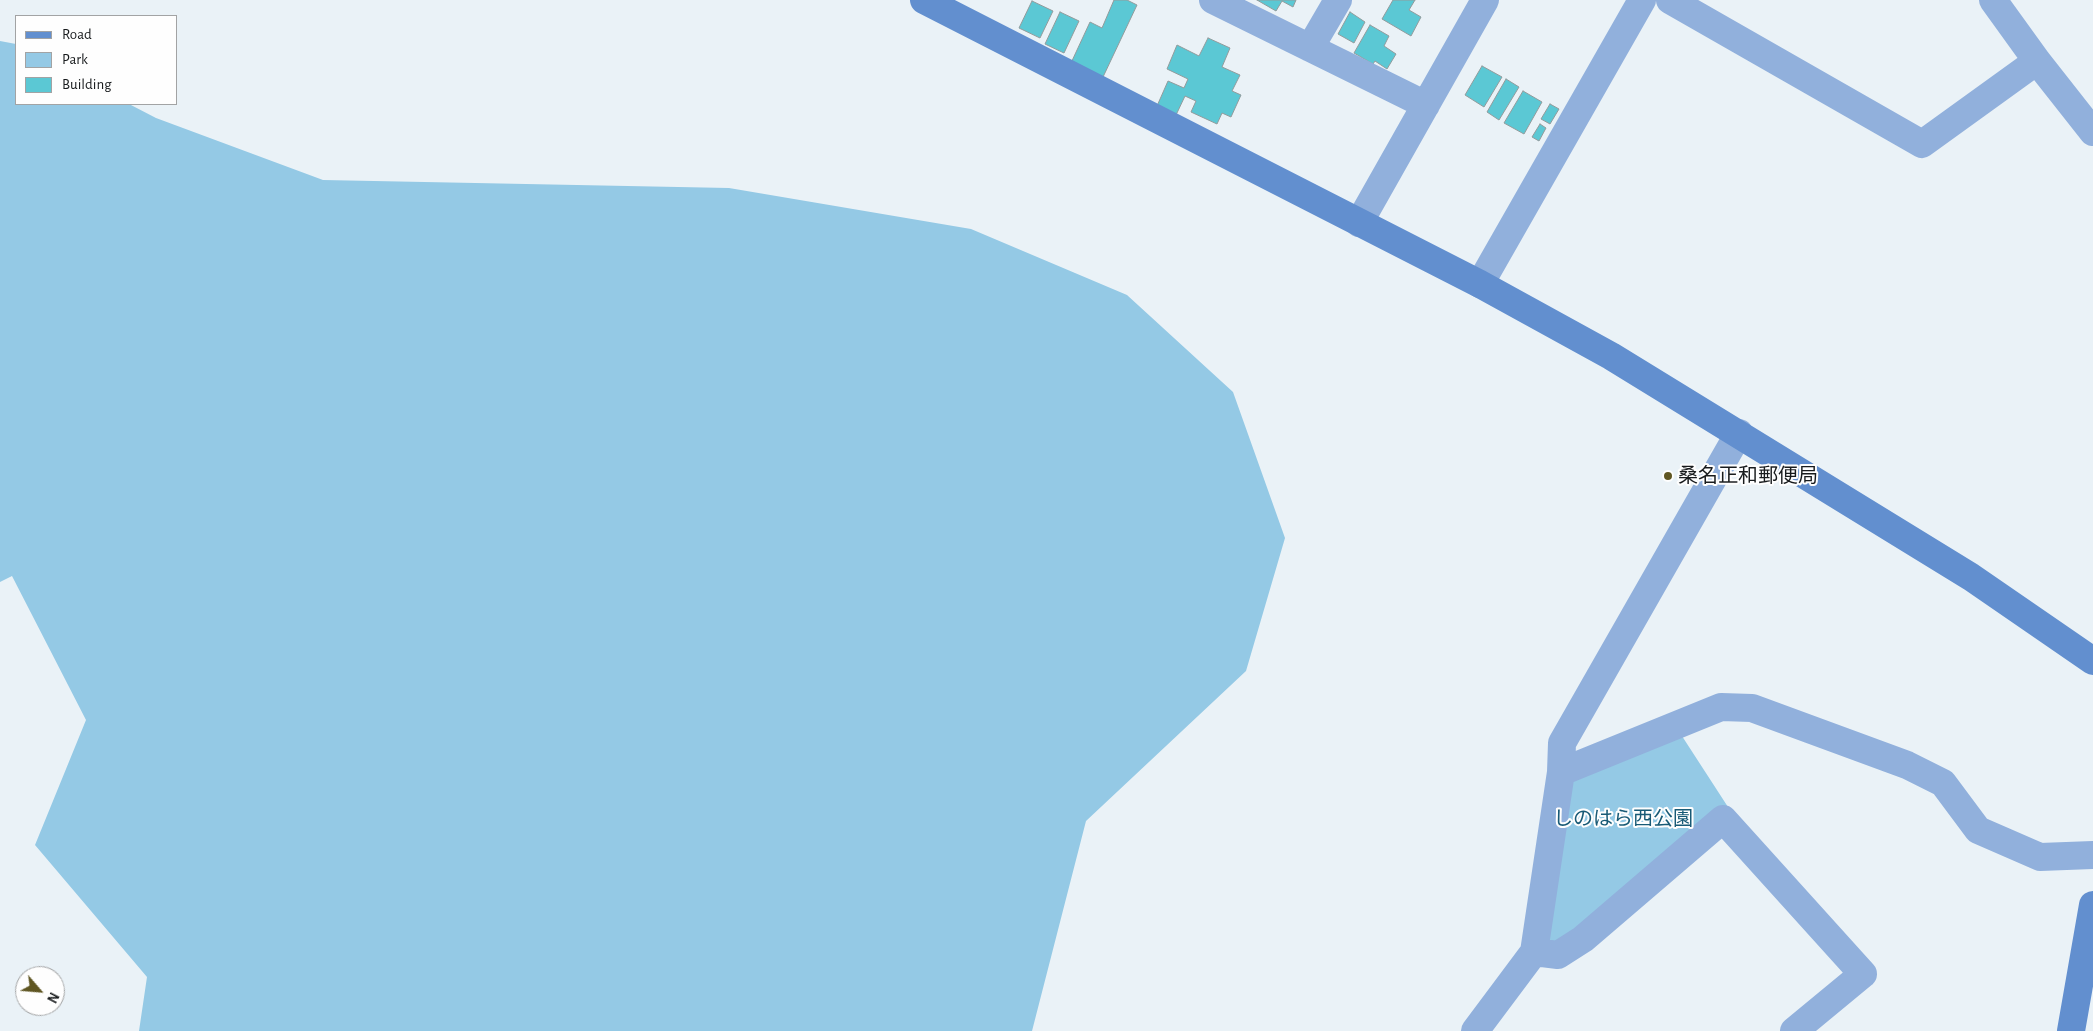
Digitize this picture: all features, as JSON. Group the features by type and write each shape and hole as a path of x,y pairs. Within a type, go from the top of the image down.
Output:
{"street":[{"path":"924,0 1359,224 1480,284 1612,356 1971,577 2093,661"},
{"path":"1214,0 1426,105"},
{"path":"1310,48 1338,0"},
{"path":"1359,224 1485,0"},
{"path":"1480,284 1642,0"},
{"path":"1670,0 1922,144 2037,62"},
{"path":"1993,0 2037,62 2093,132"},
{"path":"1476,1031 1534,952 1561,772 1562,743 1739,433"},
{"path":"1561,772 1721,707 1752,708 1907,765 1943,783 1978,830 2040,857 2093,855"},
{"path":"1534,952 1558,955 1583,939 1723,819 1863,974 1794,1031"},
{"path":"2070,1031 2093,905"}],"green space":[{"path":"0,41 15,44 15,105 131,105 156,118 323,180 729,188 971,229 1127,295 1233,392 1285,538 1246,671 1086,821 1032,1031 139,1031 147,977 35,845 86,720 12,576 0,582"},
{"name":"しのはら西公園","path":"1680,733 1728,807 1561,947 1542,944 1567,778"}],"building":[{"path":"1114,0 1127,0 1137,5 1103,77 1071,63 1090,22 1102,28"},
{"path":"1257,0 1296,0 1293,7 1282,1 1276,11"},
{"path":"1393,0 1415,0 1409,10 1421,17 1411,36 1382,19"},
{"path":"1032,1 1053,11 1040,38 1019,28"},
{"path":"1060,12 1079,21 1064,53 1045,44"},
{"path":"1350,12 1365,22 1354,43 1338,34"},
{"path":"1370,25 1389,36 1384,46 1396,54 1387,69 1375,61 1373,64 1354,53"},
{"path":"1208,38 1230,48 1222,67 1240,75 1232,91 1241,95 1231,117 1222,113 1217,124 1191,112 1196,101 1185,96 1176,115 1157,106 1168,81 1184,88 1188,79 1167,69 1177,45 1199,56"},
{"path":"1482,66 1502,77 1484,107 1465,95"},
{"path":"1506,79 1519,87 1499,120 1487,112"},
{"path":"1523,91 1542,102 1524,134 1504,123"},
{"path":"1550,104 1559,109 1550,124 1541,119"},
{"path":"1540,124 1546,128 1539,141 1532,137"}],"place":[{"name":"桑名正和郵便局","path":"1668,476"}]}
